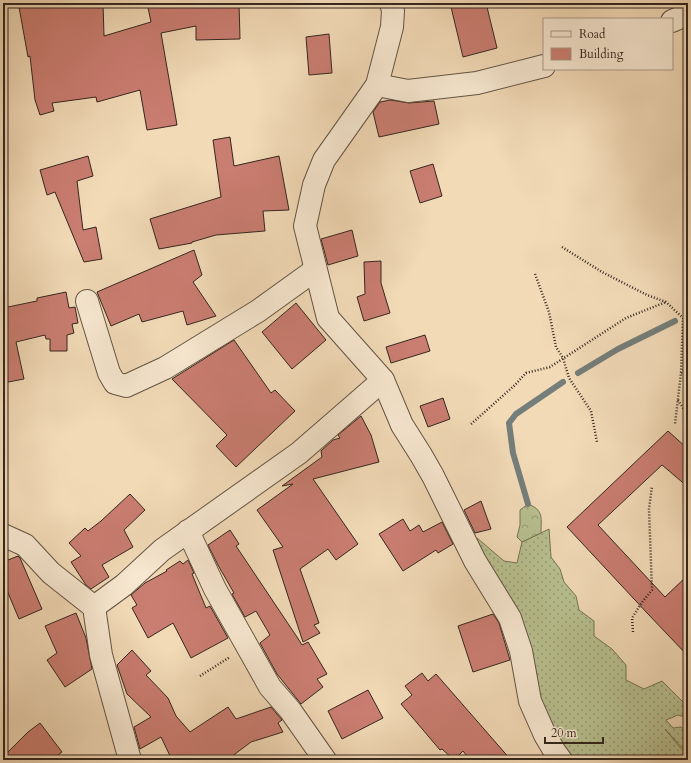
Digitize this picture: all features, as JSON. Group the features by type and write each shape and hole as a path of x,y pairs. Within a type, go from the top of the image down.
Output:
{"street":[{"path":"391,3 393,11 392,27 376,85 324,160 314,185 305,226 328,318 383,380 402,425 433,476 475,561 510,618 521,650 530,701 545,735 554,752 561,760"},
{"path":"673,20 688,14"},
{"path":"376,85 408,91 477,83 543,66"},
{"path":"87,301 109,373 115,383 126,386 164,368 258,311 315,270"},
{"path":"94,607 124,585 162,550 299,453 383,380"},
{"path":"188,531 215,589 270,686 290,710 325,760"},
{"path":"3,535 25,545 51,573 94,607 101,655 130,760"}],"path":[{"path":"562,247 602,272 647,295 666,302 683,318 681,373 675,424"},
{"path":"535,274 549,312 556,347 563,358 569,378 591,411 597,442"},
{"path":"471,424 515,385 526,373 550,367 626,318 666,302"},
{"path":"681,373 688,366"},
{"path":"678,400 688,416"},
{"path":"633,632 632,618 652,590 649,509 652,486"},
{"path":"200,676 248,646"}],"green space":[{"path":"528,504 533,506 539,512 541,519 541,533 522,542 517,537 520,525 520,510"},
{"path":"549,529 551,557 560,569 564,582 576,596 579,610 594,621 594,636 612,649 626,665 626,680 644,689 662,681 688,707 688,718 678,715 666,720 673,728 681,727 688,732 688,748 685,751 665,729 688,757 688,760 558,760 525,677 467,543 477,538 504,561 517,563 522,542"}],"building":[{"path":"42,3 103,3 104,36 151,22 147,3 239,3 240,39 196,40 196,26 161,33 177,125 147,130 140,90 97,102 96,97 52,103 54,111 40,115 35,100 30,56 28,57 19,7"},
{"path":"465,3 486,3 497,48 463,57 451,7"},
{"path":"329,34 332,73 309,75 306,37"},
{"path":"390,100 409,103 434,101 439,124 379,137 373,112 380,102"},
{"path":"230,137 234,166 279,156 289,210 263,211 265,231 216,235 192,243 159,249 150,219 221,197 213,140"},
{"path":"88,156 93,176 77,181 83,230 96,227 102,259 84,262 55,192 47,195 40,170"},
{"path":"433,164 442,196 420,203 410,171"},
{"path":"352,230 358,256 328,265 321,239"},
{"path":"194,250 202,275 193,282 216,316 187,325 183,311 142,322 139,314 111,326 97,292"},
{"path":"381,261 381,283 390,313 364,321 357,297 365,294 364,262"},
{"path":"66,292 69,308 75,307 78,323 72,324 74,333 67,335 67,351 50,351 50,339 46,339 45,335 16,342 24,379 3,383 3,308 37,301 37,298"},
{"path":"296,303 326,340 292,369 262,332"},
{"path":"425,335 430,351 391,363 386,347"},
{"path":"234,340 271,393 275,390 295,411 236,467 216,446 227,435 172,379"},
{"path":"443,398 450,419 428,427 420,406"},
{"path":"361,416 371,435 379,462 313,479 358,544 336,560 328,549 300,569 319,623 314,625 320,633 303,642 273,550 283,547 257,510 293,484 282,486 322,457 321,451 333,440 340,438 338,435"},
{"path":"668,431 688,449 688,487 662,465 598,525 665,597 688,575 688,656 567,527"},
{"path":"130,494 145,510 124,530 133,547 102,565 109,577 91,589 86,585 71,562 81,556 69,543 85,528 88,531 101,521"},
{"path":"481,501 491,529 475,533 464,510"},
{"path":"403,519 410,531 419,525 423,532 442,522 453,544 438,553 436,550 403,571 379,534"},
{"path":"230,530 239,544 236,546 302,645 308,642 327,674 317,679 323,687 301,704 277,674 260,643 270,635 256,611 245,617 208,545"},
{"path":"18,556 42,609 19,619 3,581 3,562"},
{"path":"188,560 206,608 210,606 228,638 191,658 173,623 148,638 132,608 137,605 131,595 145,583 167,571 166,570 180,561 183,564"},
{"path":"76,613 86,638 92,669 65,687 47,660 57,653 45,626"},
{"path":"493,614 499,623 510,660 473,672 458,626"},
{"path":"132,650 151,671 146,675 168,698 176,716 190,732 228,707 236,719 271,707 282,720 278,723 283,732 251,742 227,760 172,760 161,737 140,749 134,727 151,717 127,694 117,665"},
{"path":"422,673 428,681 436,674 511,760 470,760 463,751 454,760 442,749 440,750 401,704 412,695 405,686"},
{"path":"368,690 383,718 342,739 328,711"},
{"path":"40,723 62,752 51,760 3,760 3,757 28,732"}],"waterway":[{"path":"578,373 618,349 675,321"},
{"path":"528,504 513,453 509,423 516,414 563,382"}]}
